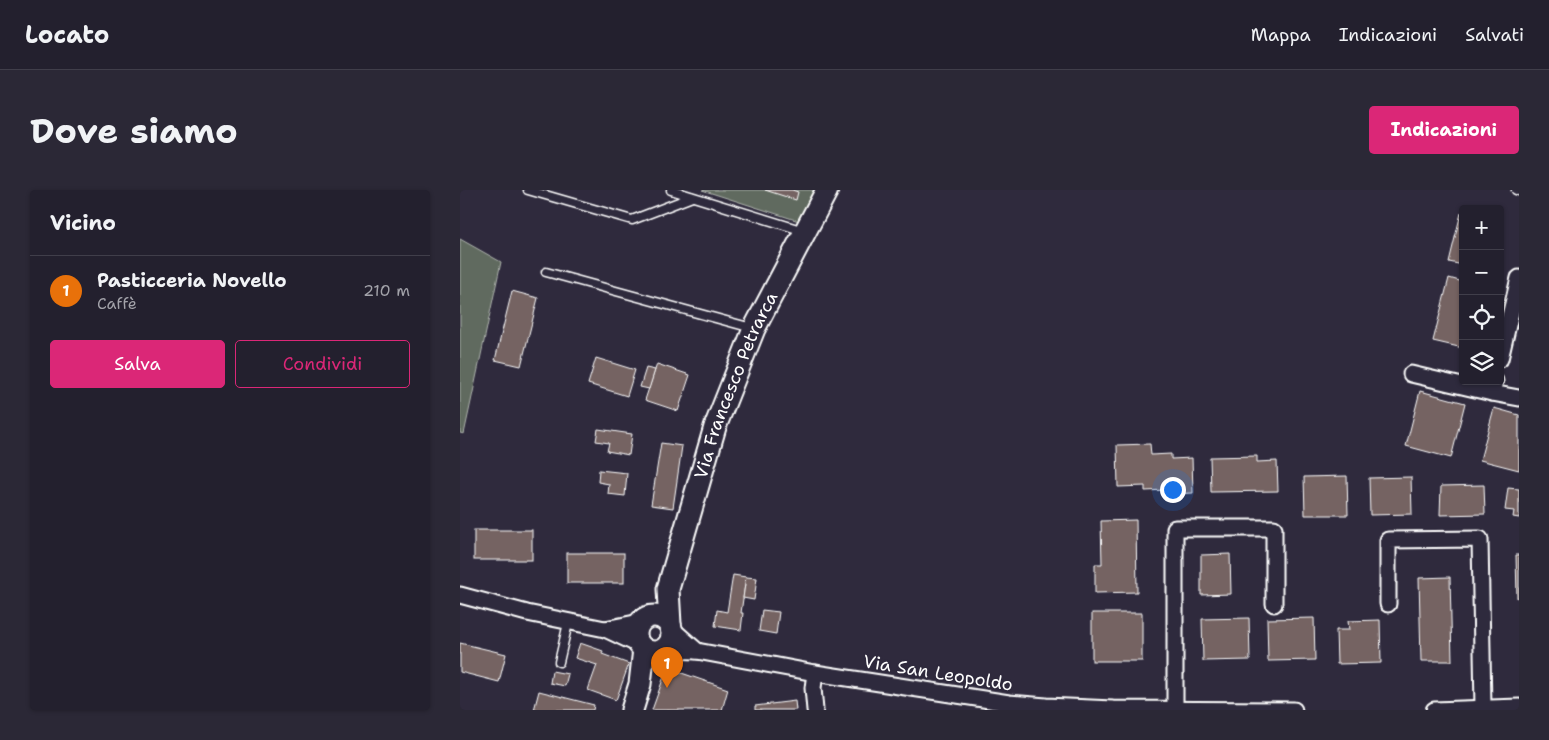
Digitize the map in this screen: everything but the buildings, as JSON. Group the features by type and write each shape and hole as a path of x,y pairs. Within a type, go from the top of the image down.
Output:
{"street":[{"name":"Via Francesco Petrarca","path":"642,620 658,604 668,589 715,427 754,329 827,190"},
{"path":"1504,342 1519,278"},
{"path":"1411,374 1494,387 1519,398"},
{"path":"1175,708 1175,528 1274,528 1274,604"},
{"path":"1388,604 1388,540 1480,539 1470,709"},
{"name":"Via Francesco Petrarca","path":"668,589 671,627"},
{"path":"460,595 568,623 605,629 651,649 667,648 672,641 671,627 661,616 650,616 642,620 605,629"},
{"path":"642,620 636,633 651,649"},
{"name":"Via San Leopoldo","path":"671,627 698,651"},
{"path":"632,710 651,649"},
{"name":"Via San Leopoldo","path":"651,649 698,651 954,702 1113,709 1294,710"},
{"path":"815,673 812,688 815,710"},
{"path":"1434,710 1519,707"}],"lane":[{"path":"528,190 632,220 692,196"},
{"path":"672,190 804,231"},
{"path":"546,272 754,329"},
{"path":"559,662 568,623"}],"green space":[{"path":"702,190 818,190 802,222"},
{"path":"460,239 501,262 464,434 460,433"}],"place":[{"name":"Pasticceria Novello","path":"667,688"}]}
